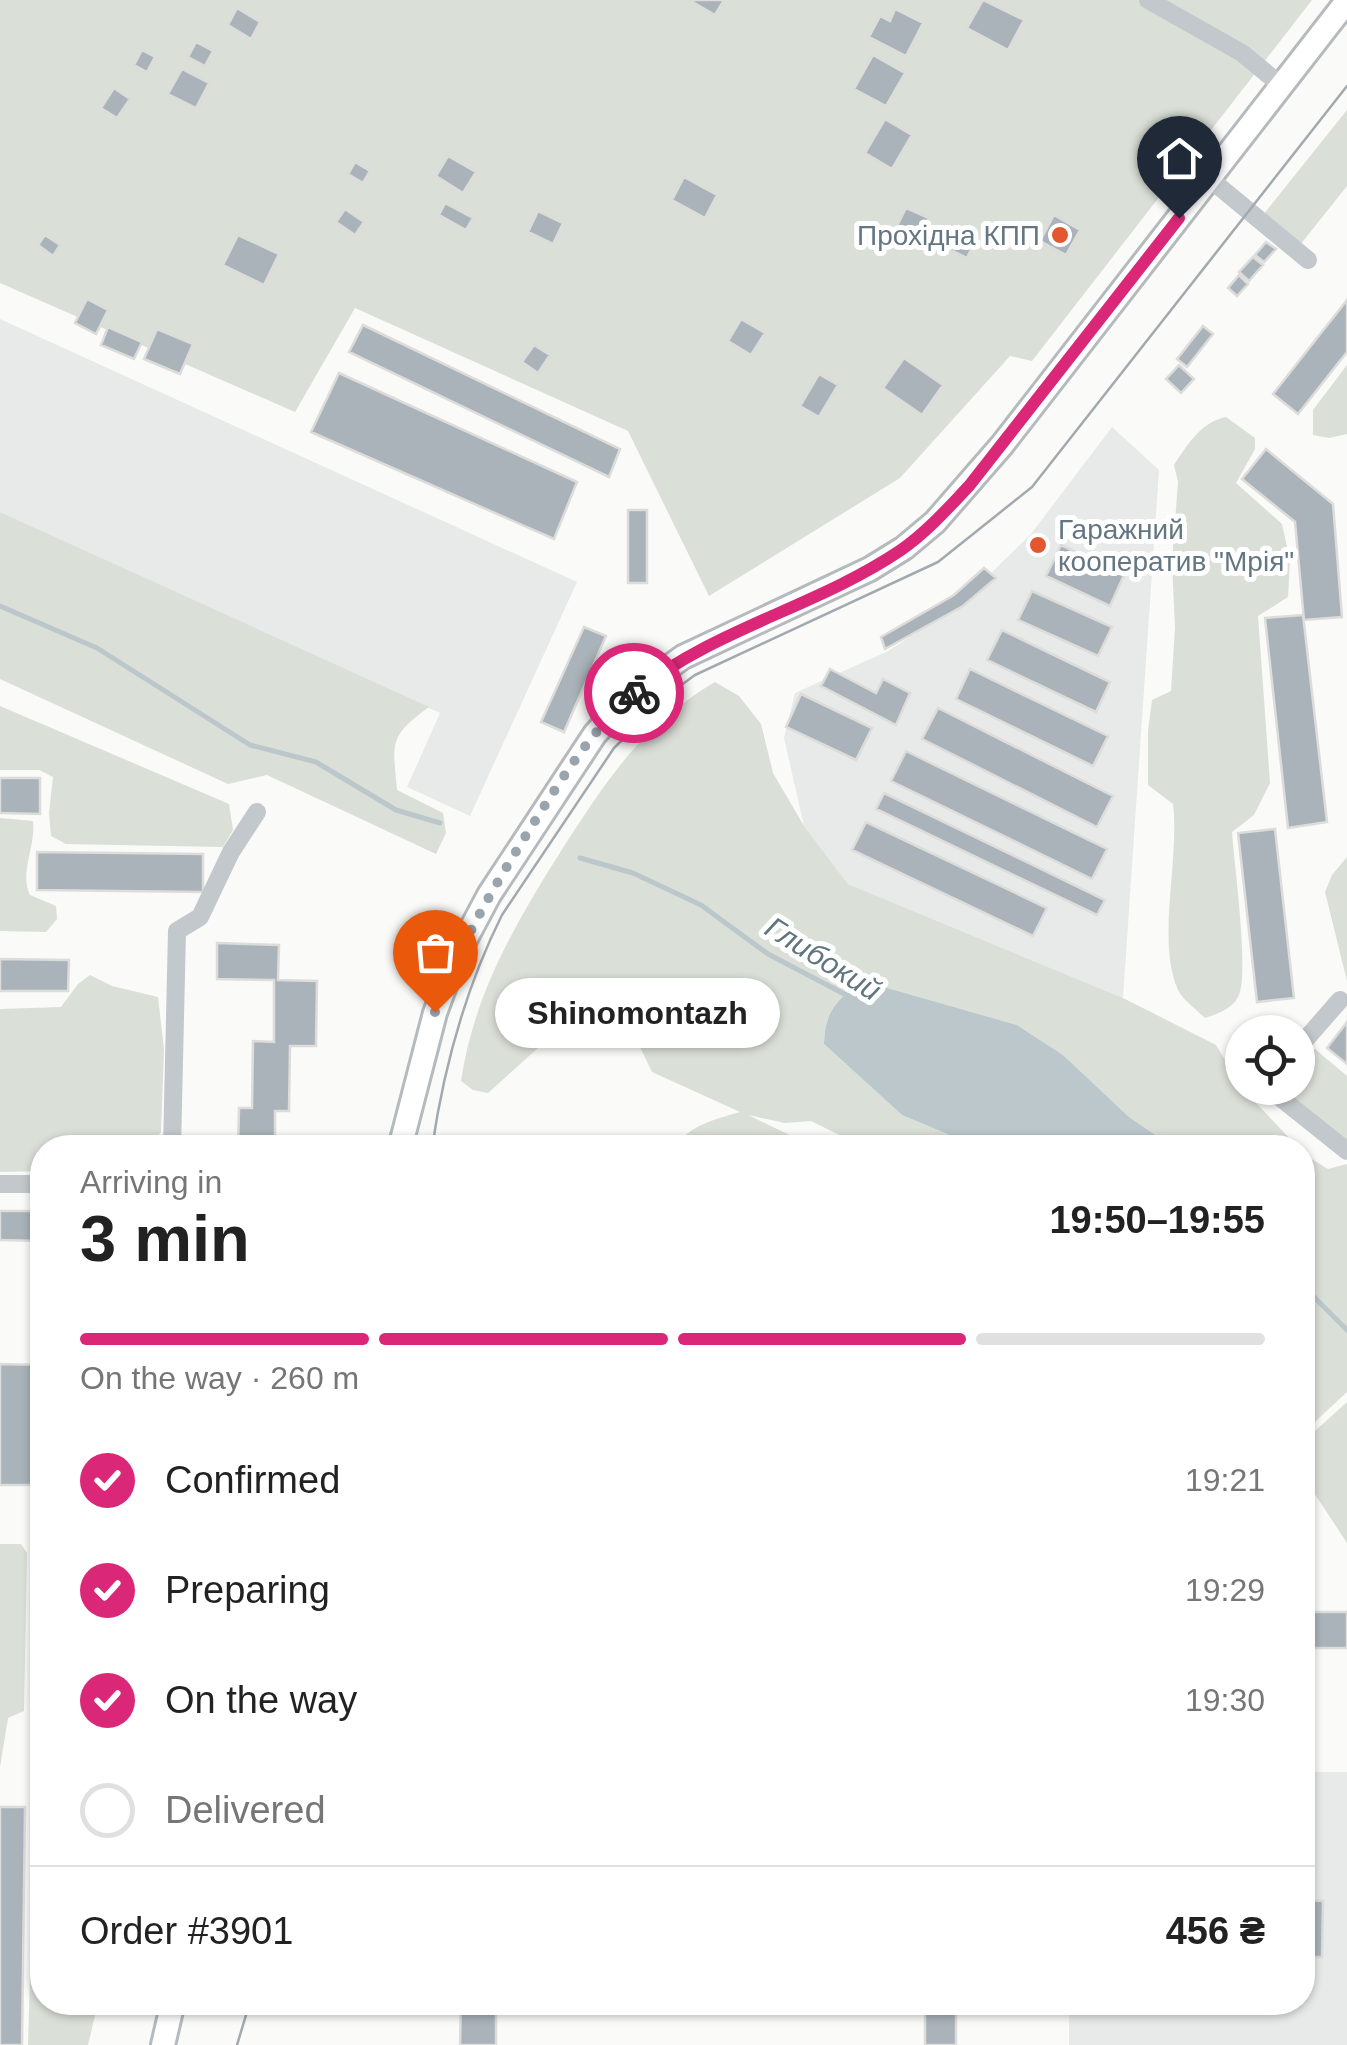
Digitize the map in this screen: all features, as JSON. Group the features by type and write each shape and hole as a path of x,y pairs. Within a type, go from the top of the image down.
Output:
{"main road":[{"path":"404,1135 446,982 489,894 610,715 683,657 870,569 935,522 991,459 1347,1"},
{"path":"163,2045 170,2015"}],"street":[{"path":"1148,0 1242,54 1282,86"},
{"path":"1210,179 1308,260"},
{"path":"172,1135 177,931 200,917 230,852 257,812"},
{"path":"1315,1029 1340,1000"},
{"path":"1289,1105 1347,1151"},
{"path":"0,1184 30,1184"}],"shaded area":[{"path":"0,0 1312,0 1032,361 1010,356 900,478 709,596 628,431 355,308 295,412 0,283"},
{"path":"1347,110 1347,186 1300,245 1263,215"},
{"path":"0,319 577,582 470,816 407,787 440,713 0,512"},
{"path":"1347,365 1347,434 1329,438 1313,435 1313,410"},
{"path":"1226,417 1255,438 1255,449 1236,483 1282,524 1290,560 1288,597 1258,616 1270,783 1254,815 1232,832 1242,944 1241,985 1232,1005 1205,1018 1180,994 1172,970 1169,924 1173,804 1148,785 1148,731 1152,700 1171,691 1175,628 1172,562 1178,482 1174,465 1202,429"},
{"path":"1112,427 1159,470 1123,998 848,884 804,826 784,738 795,693 888,651 955,608 1031,534"},
{"path":"0,512 429,707 400,734 395,761 397,790 443,813 446,833 436,854 267,775 228,784 0,679"},
{"path":"715,682 739,696 761,724 773,773 804,826 848,884 1123,998 1216,1045 1225,1060 1225,1105 1258,1105 1286,1135 1155,1135 1129,1117 1063,1055 1017,1025 863,981 834,1007 824,1044 902,1115 950,1135 840,1135 811,1121 785,1123 748,1115 790,1135 686,1135 740,1112 652,1072 640,1047 595,1009 577,1008 488,1093 473,1090 461,1081 467,1049 486,989 513,933 610,778 666,717"},
{"path":"0,706 229,804 233,830 223,847 66,844 51,836 53,777 39,770 0,770"},
{"path":"0,818 33,821 27,886 30,895 56,906 57,919 46,932 0,931"},
{"path":"1347,857 1347,981 1325,892 1332,875"},
{"path":"90,975 112,986 158,997 164,1049 161,1132 30,1135 30,1171 0,1172 0,1009 61,1007"},
{"path":"863,981 1017,1025 1063,1055 1129,1117 1155,1135 950,1135 902,1115 824,1044 834,1007"},
{"path":"1315,1049 1347,1076 1347,1143 1301,1105 1315,1105"},
{"path":"1315,1161 1328,1169 1347,1164 1347,1392 1315,1422"},
{"path":"1347,1402 1347,1543 1315,1494 1315,1431"},
{"path":"0,1544 21,1544 27,1553 24,1711 8,1718 0,1767"},
{"path":"1315,1772 1347,1772 1347,2045 1069,2045 1069,2015 1315,2015"},
{"path":"30,1975 30,2015 95,2015 88,2045 28,2045"}],"building":[{"path":"689,0 724,0 715,15"},
{"path":"983,0 1024,20 1008,50 967,28"},
{"path":"237,8 260,22 251,39 228,25"},
{"path":"895,9 923,23 906,56 869,37 880,16 890,21"},
{"path":"196,42 213,51 205,66 188,57"},
{"path":"142,50 155,57 147,72 134,65"},
{"path":"873,55 905,73 886,106 854,89"},
{"path":"182,69 209,83 196,108 168,94"},
{"path":"114,88 130,99 117,118 101,108"},
{"path":"885,119 912,135 892,169 865,153"},
{"path":"448,156 476,172 463,193 436,176"},
{"path":"355,162 370,171 363,183 348,174"},
{"path":"684,177 717,195 705,218 672,200"},
{"path":"445,203 473,218 466,230 439,215"},
{"path":"906,208 929,218 921,237 897,226"},
{"path":"345,209 364,222 355,235 336,222"},
{"path":"538,211 563,223 553,244 528,232"},
{"name":"Прохідна КПП","path":"1054,215 1080,230 1066,255 1040,241"},
{"path":"953,226 977,237 967,258 943,246"},
{"path":"45,235 60,245 53,256 38,245"},
{"path":"238,235 279,254 264,285 223,265"},
{"path":"1266,242 1276,249 1264,262 1255,255"},
{"path":"1253,257 1263,265 1249,281 1239,272"},
{"path":"1239,275 1248,284 1237,296 1228,288"},
{"path":"87,299 108,310 96,334 75,323"},
{"path":"1347,300 1347,352 1298,414 1273,394"},
{"path":"741,319 765,333 751,355 728,341"},
{"path":"363,325 620,449 609,477 349,352"},
{"path":"1203,326 1213,334 1187,367 1177,359"},
{"path":"108,327 142,342 134,359 101,345"},
{"path":"157,329 193,344 180,374 144,359"},
{"path":"534,345 550,355 538,373 522,362"},
{"path":"904,358 943,385 922,415 883,388"},
{"path":"1179,365 1194,379 1181,393 1166,379"},
{"path":"339,373 577,482 554,539 311,432"},
{"path":"819,374 838,385 819,417 800,406"},
{"path":"1266,449 1333,504 1342,617 1304,620 1295,522 1242,479"},
{"path":"628,510 647,510 647,583 628,583"},
{"path":"1061,545 1124,575 1110,606 1046,576"},
{"path":"984,568 996,578 963,606 885,649 881,637 954,595"},
{"path":"1032,591 1112,627 1098,656 1018,620"},
{"path":"1303,615 1327,822 1288,828 1265,618"},
{"path":"584,627 606,636 564,732 541,722"},
{"path":"1002,630 1110,682 1096,712 987,660"},
{"path":"830,669 876,693 883,679 910,693 896,725 821,686"},
{"path":"970,669 1108,736 1093,766 956,699"},
{"path":"801,694 872,728 856,760 786,727"},
{"path":"938,708 1113,796 1097,827 922,739"},
{"path":"906,751 1107,849 1092,879 891,781"},
{"path":"0,778 40,778 40,814 0,813"},
{"path":"884,793 1105,900 1097,915 876,809"},
{"path":"866,822 1047,908 1033,936 852,850"},
{"path":"1275,829 1294,998 1257,1002 1238,833"},
{"path":"37,852 203,854 203,892 37,890"},
{"path":"217,943 279,945 278,980 317,981 316,1046 290,1046 289,1111 275,1111 275,1135 238,1135 239,1108 252,1108 253,1041 274,1042 274,980 217,979"},
{"path":"0,959 69,960 68,991 0,991"},
{"path":"1347,1022 1347,1064 1327,1048"},
{"path":"0,1211 30,1211 30,1241 0,1240"},
{"path":"0,1364 30,1365 30,1485 0,1485"},
{"path":"1315,1612 1347,1612 1347,1648 1315,1648"},
{"path":"0,1807 25,1807 22,2045 0,2045"},
{"path":"1315,1901 1323,1901 1322,1957 1315,1957"},
{"path":"461,2015 496,2015 496,2045 460,2045"},
{"path":"925,2015 956,2015 956,2045 925,2045"}],"waterway":[{"name":"Глибокий","path":"0,606 97,648 250,745 316,762 396,810 440,823"},
{"name":"Глибокий","path":"580,858 633,873 701,905 768,954 848,996"},
{"name":"Глибокий","path":"1315,1298 1347,1330"}],"tram line":[{"path":"434,1135 458,1028 489,943 502,915 614,748 668,695 695,675 938,562 1032,487 1347,86"},
{"path":"237,2045 246,2015"}],"way so far":[{"path":"435,1012 455,959 489,894 580,754 610,715 634,693"}],"place":[{"name":"Прохідна КПП","path":"1060,235"},
{"name":"Гаражний кооператив \"Мрія\"","path":"1038,545"},
{"name":"Shinomontazh","path":"435,1012"}],"route":[{"path":"634,693 683,657 870,569 935,522 1002,445 1179,218"}]}
